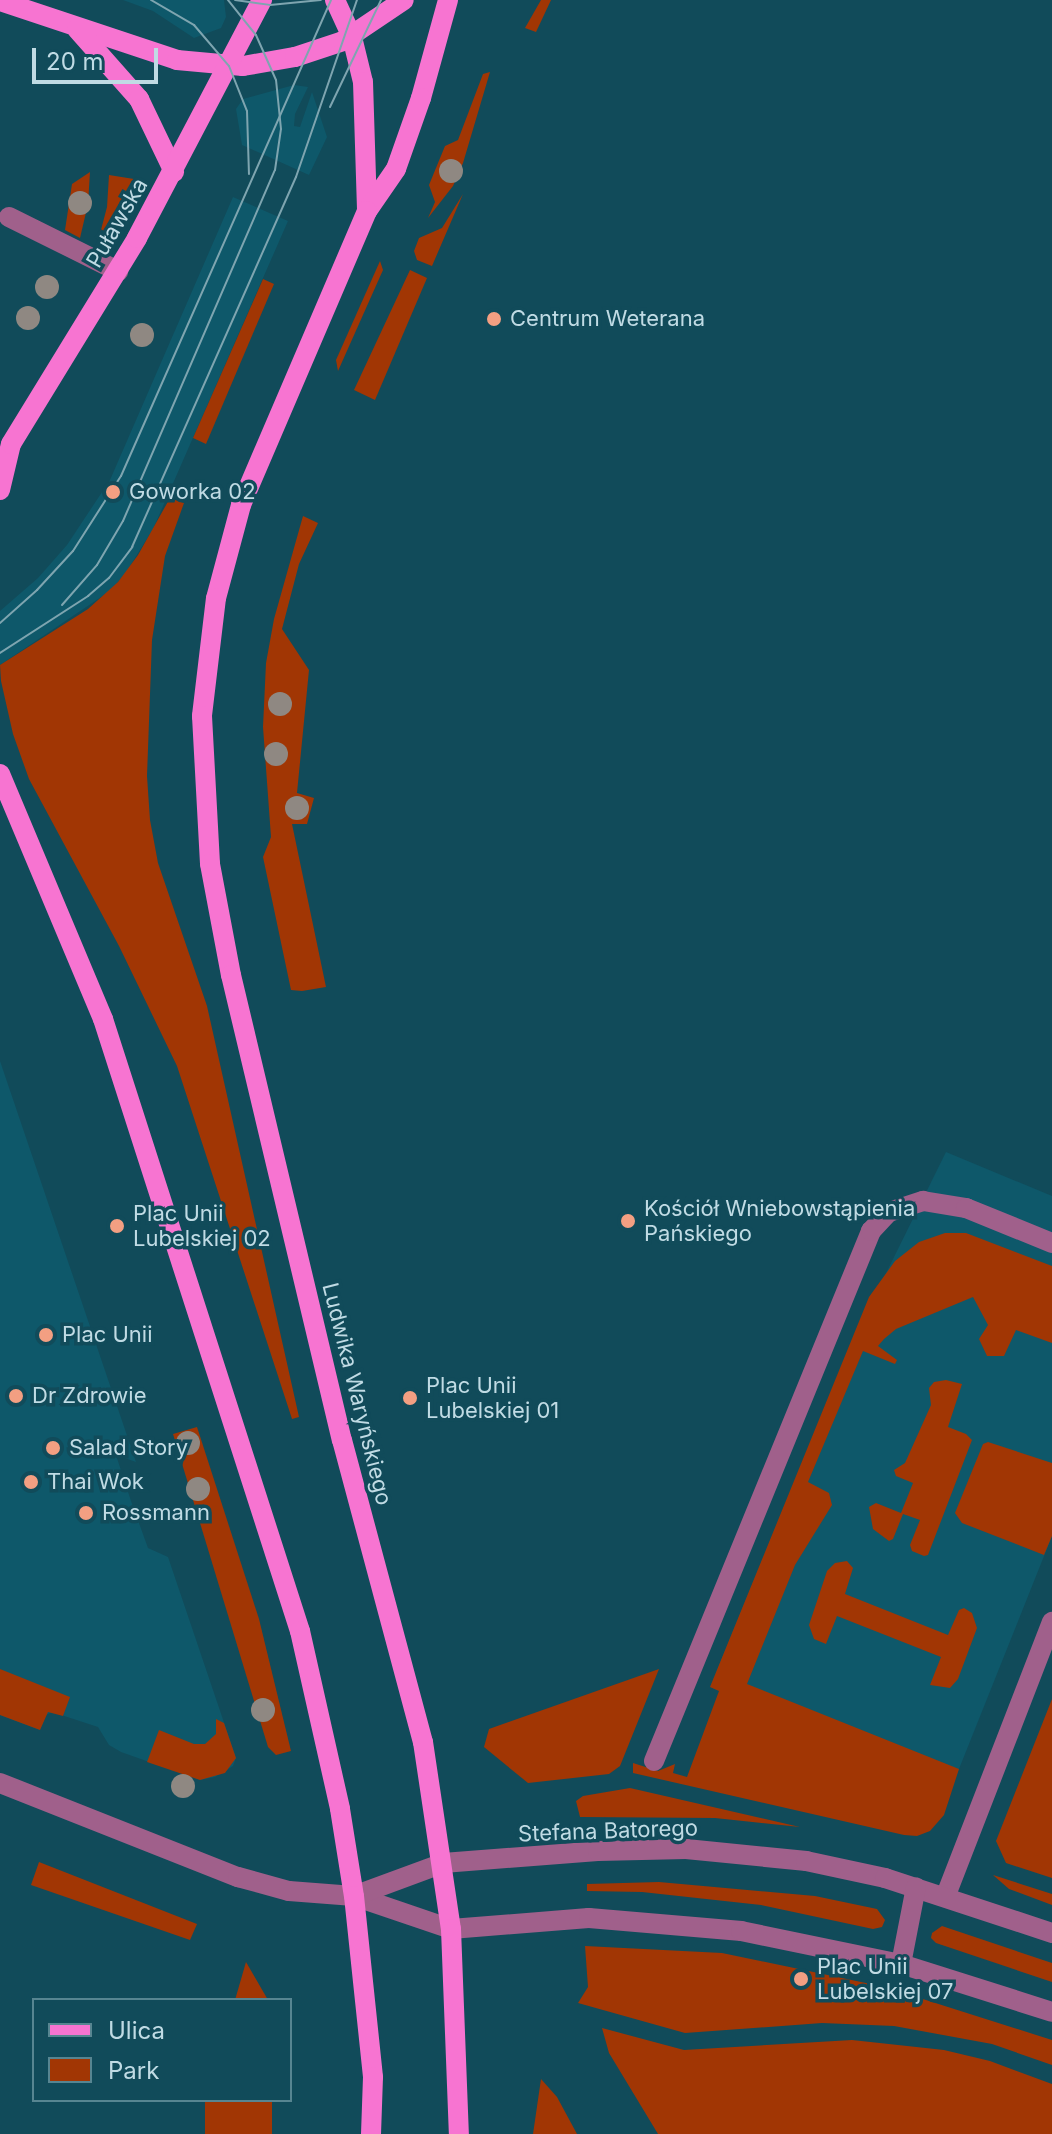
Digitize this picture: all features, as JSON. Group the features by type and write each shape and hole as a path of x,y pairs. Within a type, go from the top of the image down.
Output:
{"main road":[{"name":"Puławska","path":"6,453 118,271 174,172 262,0"},
{"path":"335,0 352,37 364,98 367,211"},
{"path":"0,1 177,60 229,66 307,54 352,37 404,0"},
{"path":"367,211 396,169 405,147 448,0"},
{"path":"74,26 139,99 174,172"},
{"name":"Ludwika Waryńskiego","path":"367,211 241,505 216,598 206,666 202,716 204,786 214,893 342,1440 417,1716 443,1863 451,1929 459,2134"},
{"path":"0,490 6,453"},
{"path":"0,774 8,807 103,1019 296,1616 328,1752 354,1896 373,2077 371,2134"}],"street":[{"path":"9,217 118,271"},
{"path":"654,1761 871,1231 889,1212 923,1201 966,1208 1052,1243"},
{"path":"946,1895 1052,1622"},
{"path":"0,1783 250,1881 289,1891 354,1896 451,1929 589,1918 630,1919 741,1931 901,1964 1052,2012"},
{"name":"Stefana Batorego","path":"354,1896 443,1863 598,1851 686,1849 806,1861 946,1895 1052,1933"},
{"path":"901,1964 916,1887"}],"shaded area":[{"path":"123,0 224,0 226,17 221,28 194,38 153,11"},
{"path":"294,85 308,87 295,114 294,126 300,127 312,92 327,137 309,175 242,145 236,109 243,99"},
{"path":"233,197 288,221 153,529 125,574 110,591 0,665 0,611 38,578 67,545 110,480"},
{"name":"Plac Unii","path":"0,1061 136,1462 116,1455 131,1501 148,1548 168,1557 236,1758 233,1766 215,1777 200,1780 121,1752 109,1745 98,1727 52,1712 46,1715 40,1730 0,1715"},
{"path":"946,1152 1052,1196 1052,1536 953,1784 710,1687 850,1346"}],"green space":[{"path":"541,0 551,0 536,32 525,28"},
{"path":"490,72 463,163 453,186 428,218 435,202 429,185 445,146 458,140 483,74"},
{"path":"90,172 88,204 80,238 65,230 72,184"},
{"path":"109,175 134,179 133,187 105,243 97,245 107,207"},
{"path":"463,194 432,266 417,260 414,251 419,238 442,228"},
{"path":"380,261 383,270 338,371 336,360"},
{"path":"410,270 427,278 375,400 354,390"},
{"path":"263,279 274,284 206,444 193,438"},
{"path":"170,498 184,503 165,556 152,640 147,776 150,820 158,863 207,1006 299,1417 292,1419 177,1066 119,946 29,779 13,734 1,681 0,665 88,609 118,582 138,555"},
{"path":"303,516 318,523 299,564 282,629 309,670 297,793 314,798 307,824 292,824 326,987 302,991 291,990 263,857 271,837 263,727 266,663 274,619"},
{"path":"945,1233 966,1233 1052,1266 1052,1343 1016,1330 1004,1356 987,1356 979,1339 988,1325 973,1297 896,1329 884,1339 878,1346 897,1360 895,1364 863,1351 808,1482 829,1493 832,1505 795,1565 747,1684 959,1769 944,1815 930,1831 917,1836 904,1835 633,1773 633,1763 658,1771 675,1764 673,1773 687,1777 719,1691 710,1687 869,1297 895,1261 919,1242"},
{"path":"946,1380 962,1384 948,1427 966,1434 972,1440 928,1555 924,1556 912,1551 910,1545 920,1520 903,1514 893,1539 889,1541 873,1529 869,1507 876,1503 901,1513 913,1483 896,1476 894,1470 905,1463 931,1405 929,1388 934,1382"},
{"path":"197,1427 259,1619 291,1751 276,1755 268,1747 173,1434"},
{"path":"988,1442 1052,1463 1052,1536 1044,1555 962,1523 955,1513 983,1444"},
{"path":"847,1561 853,1568 845,1594 948,1635 959,1610 964,1608 972,1613 977,1628 958,1679 950,1688 930,1685 941,1657 837,1616 826,1644 814,1639 809,1625 827,1571 835,1563"},
{"path":"0,1669 70,1697 63,1716 48,1712 40,1730 0,1715"},
{"path":"659,1669 620,1766 609,1774 528,1783 484,1747 489,1729"},
{"path":"1052,1699 1052,1878 1006,1863 996,1841"},
{"path":"216,1719 224,1723 236,1758 225,1773 200,1780 147,1762 159,1730 194,1744 205,1744 216,1734"},
{"path":"630,1788 800,1827 715,1818 580,1817 576,1801 583,1796"},
{"path":"39,1862 197,1924 190,1940 31,1885"},
{"path":"993,1875 1052,1894 1052,1905 1009,1889"},
{"path":"659,1882 815,1896 877,1909 885,1920 882,1927 873,1929 761,1905 642,1892 587,1891 587,1884"},
{"path":"942,1926 1052,1963 1052,1982 936,1943 931,1938 932,1933"},
{"path":"585,1946 722,1953 885,1987 1052,2040 1052,2065 992,2044 894,2026 822,2023 685,2033 578,2003 588,1987"},
{"path":"246,1962 267,1998 236,1998"},
{"path":"602,2028 684,2050 852,2040 944,2050 990,2061 1052,2084 1052,2134 658,2134 609,2053"},
{"path":"541,2079 557,2097 577,2134 533,2134"},
{"path":"205,2102 272,2102 272,2134 205,2134"}],"tram line":[{"path":"151,0 194,25 229,66 247,111 249,174"},
{"path":"62,605 97,565 123,521 275,170 281,129 276,80 256,35 228,0"},
{"path":"235,0 270,5 321,0"},
{"path":"0,623 37,590 73,551 121,476 331,0"},
{"path":"0,653 88,596 109,578 132,547 296,177 357,0"},
{"path":"330,107 381,0"}],"place":[{"name":"Centrum Weterana","path":"494,319"},
{"name":"Goworka 02","path":"113,492"},
{"name":"Kościół Wniebowstąpienia Pańskiego","path":"628,1221"},
{"name":"Plac Unii Lubelskiej 02","path":"117,1226"},
{"name":"Plac Unii","path":"46,1335"},
{"name":"Dr Zdrowie","path":"16,1396"},
{"name":"Plac Unii Lubelskiej 01","path":"410,1398"},
{"name":"Salad Story","path":"53,1448"},
{"name":"Thai Wok","path":"31,1482"},
{"name":"Rossmann","path":"86,1513"},
{"name":"Plac Unii Lubelskiej 07","path":"801,1979"}]}
